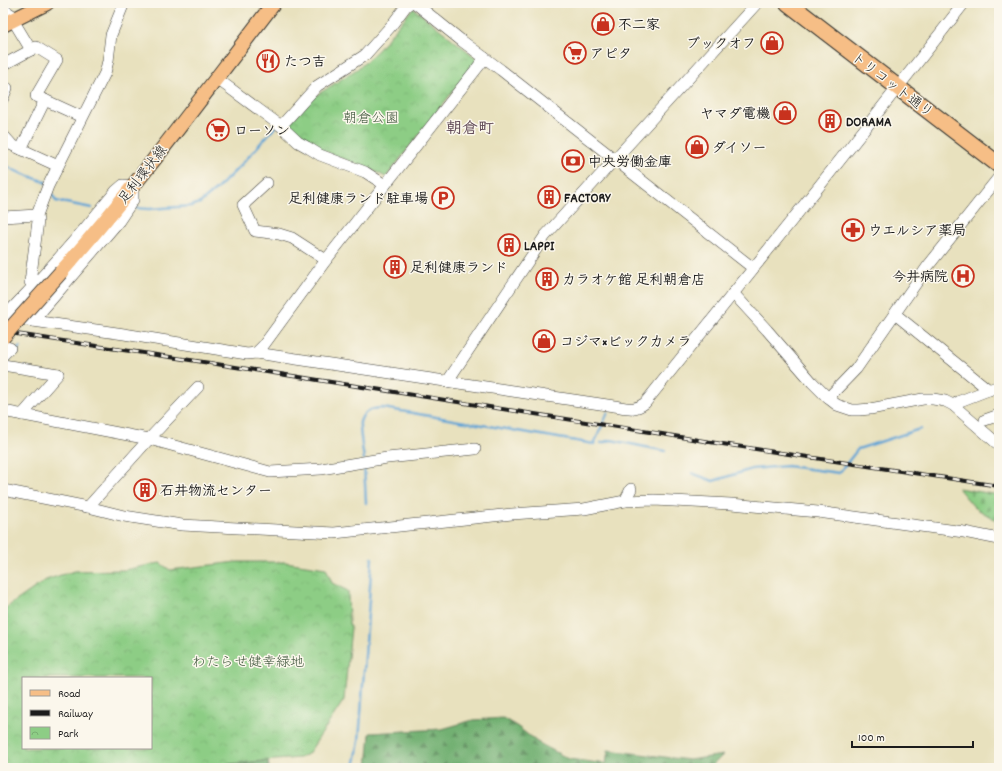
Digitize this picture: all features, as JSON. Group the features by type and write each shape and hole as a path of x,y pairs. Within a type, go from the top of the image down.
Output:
{"highway":[{"name":"トリコット通り","path":"788,3 999,165"}],"main road":[{"path":"8,23 47,3"},
{"name":"足利環状線","path":"3,337 96,232 274,3"}],"street":[{"path":"33,288 30,282 38,221 37,215 48,186 105,73 111,35 124,3"},
{"path":"281,126 317,86 365,55 410,3"},
{"path":"415,3 753,268"},
{"path":"447,382 545,236 758,3"},
{"path":"4,316 247,354 256,353 447,382 636,408 645,403 898,88 964,3"},
{"path":"3,9 12,15 8,23 31,50"},
{"path":"3,65 36,47 57,60 36,96 82,118"},
{"path":"256,353 263,346 326,260 485,58"},
{"path":"216,78 281,126 298,142 320,155 365,172 385,185"},
{"path":"3,86 8,88 3,98"},
{"path":"21,149 45,100"},
{"path":"3,135 12,145 58,166"},
{"path":"828,398 856,369 928,266 999,177"},
{"path":"267,183 243,206 255,231 279,234 292,238 326,260"},
{"path":"4,316 33,288 116,191 123,185 133,186 133,200 123,216 33,321"},
{"path":"3,216 37,215"},
{"path":"733,293 812,382 828,398 838,405 852,410 859,410 923,399 945,401 953,405 999,445"},
{"path":"895,314 994,388"},
{"path":"3,346 10,348 3,355"},
{"path":"3,365 58,374 22,415"},
{"path":"88,507 149,439 198,388"},
{"path":"953,405 994,388"},
{"path":"3,411 149,439 270,472 321,469 387,458 475,449"},
{"path":"985,420 999,415"},
{"path":"625,501 631,489"},
{"path":"3,490 88,507 124,516 182,524 334,533 512,514 584,509 625,501 654,500 731,504 818,512 964,532 999,540"}],"green space":[{"name":"朝倉公園","path":"413,8 476,58 475,63 386,177 368,168 333,155 311,144 289,126 288,124 314,97 360,67 379,49"},
{"path":"958,488 999,495 999,522 974,507"},
{"name":"わたらせ健幸緑地","path":"236,562 285,562 326,568 332,583 348,591 349,624 351,627 344,700 308,754 300,758 227,764 210,768 3,768 3,610 46,580 61,575 75,571 124,570 160,563 170,570"},
{"path":"503,718 518,727 537,742 569,759 606,764 608,750 689,760 723,755 710,768 367,768 370,733 442,729 473,720"},
{"path":"268,761 269,767 215,768 228,765"}],"waterway":[{"path":"357,54 369,42"},
{"path":"136,208 149,209 191,206 200,203 218,188 243,163 276,126"},
{"path":"3,164 46,183"},
{"path":"50,191 56,201 92,208"},
{"path":"6,362 20,347"},
{"path":"364,459 360,422 363,415 376,409 383,408 594,444 608,412"},
{"path":"692,473 713,481 752,469 787,466 839,473 858,449 920,429"},
{"path":"601,443 611,440 665,451"},
{"path":"364,464 366,503"},
{"path":"354,768 359,741 372,558"}],"railway":[{"path":"3,332 999,486"}],"place":[{"name":"不二家","path":"603,24"},
{"name":"ブックオフ","path":"772,43"},
{"name":"アピタ","path":"575,53"},
{"name":"たつ吉","path":"268,61"},
{"name":"ヤマダ電機","path":"785,113"},
{"name":"DORAMA","path":"830,121"},
{"name":"ローソン","path":"218,130"},
{"name":"ダイソー","path":"697,147"},
{"name":"中央労働金庫","path":"573,161"},
{"name":"FACTORY","path":"549,197"},
{"name":"足利健康ランド駐車場","path":"443,198"},
{"name":"ウエルシア薬局","path":"853,230"},
{"name":"LAPPI","path":"509,245"},
{"name":"足利健康ランド","path":"395,267"},
{"name":"今井病院","path":"963,276"},
{"name":"カラオケ館 足利朝倉店","path":"547,279"},
{"name":"コジマ×ビックカメラ","path":"544,341"},
{"name":"石井物流センター","path":"145,490"}],"district":[{"name":"朝倉町","path":"470,127"}]}
